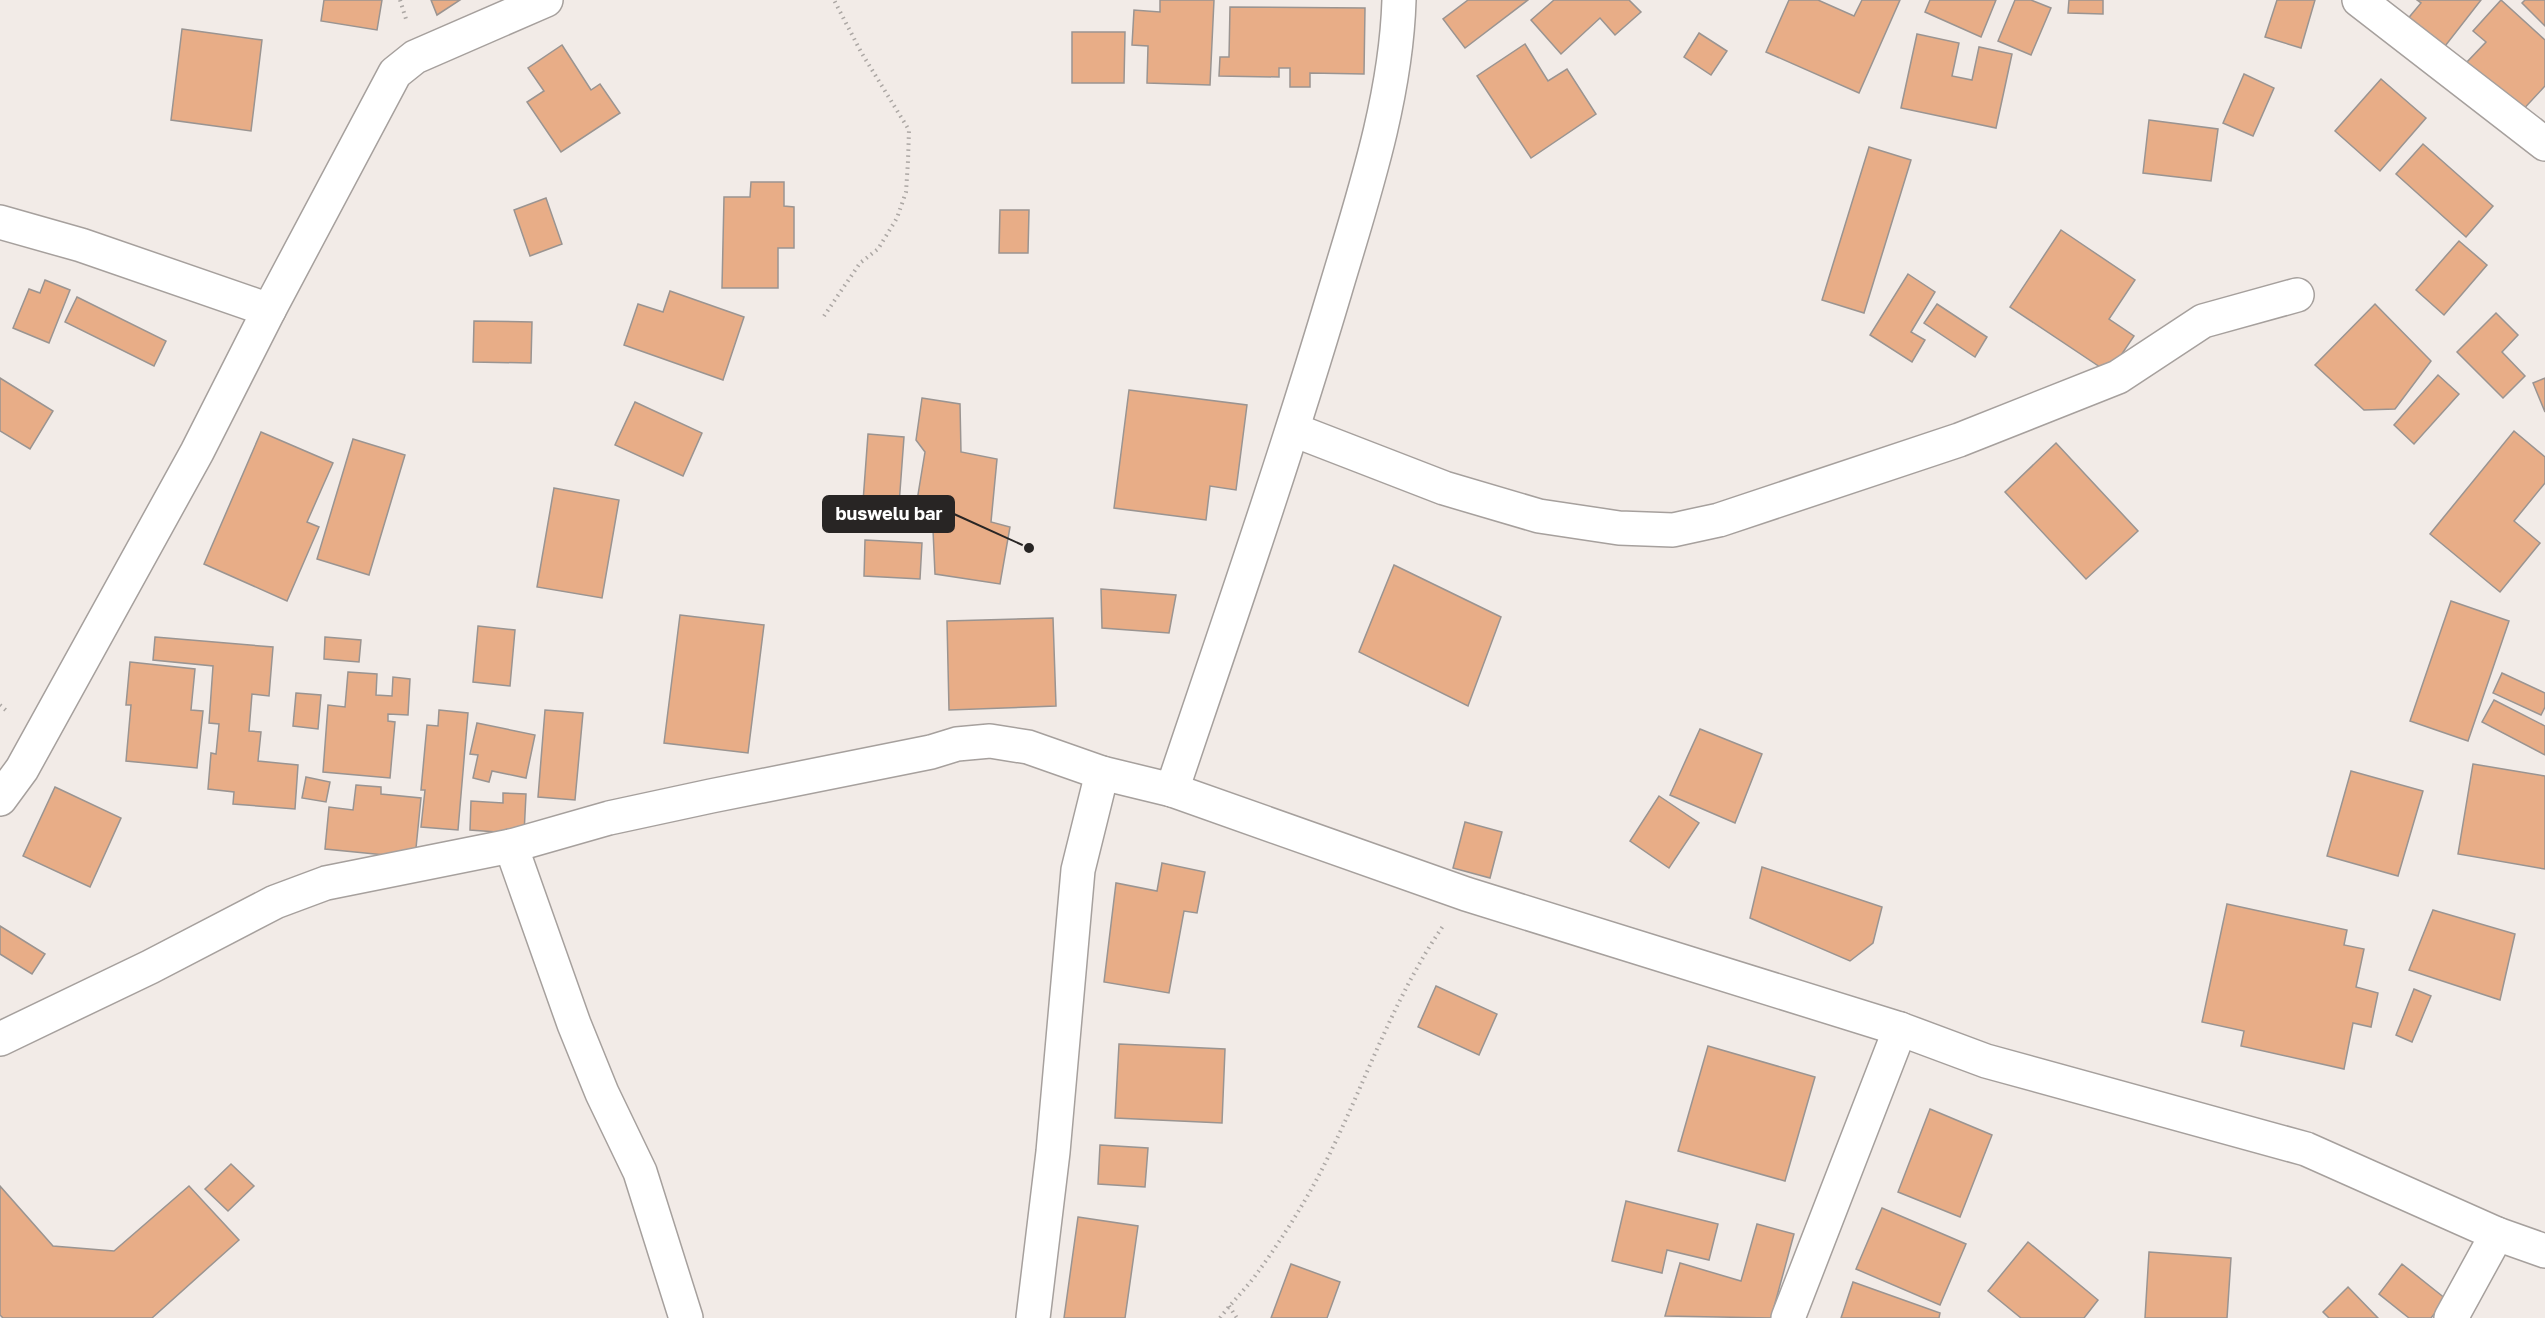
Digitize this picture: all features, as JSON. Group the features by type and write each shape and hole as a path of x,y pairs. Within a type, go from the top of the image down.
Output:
{"street":[{"path":"0,799 22,769 197,452 269,310 395,73 415,57 546,0"},
{"path":"1173,790 1294,430 1388,100 1399,0"},
{"path":"2359,0 2545,144"},
{"path":"0,222 81,245 269,310"},
{"path":"1294,430 1444,488 1539,516 1619,528 1672,530 1719,520 1959,440 2118,377 2203,321 2297,296"},
{"path":"0,1039 150,967 275,902 326,883 511,846 609,818 931,752 957,744 990,741 1028,747 1102,773 1173,790 1466,894 1900,1029 1986,1061 2306,1149 2497,1234 2545,1251"},
{"path":"1033,1318 1053,1152 1078,870 1102,773"},
{"path":"511,846 574,1024 602,1093 640,1172 686,1318"},
{"path":"1788,1318 1900,1029"},
{"path":"2451,1318 2497,1234"}],"path":[{"path":"824,316 860,264 878,249 897,218 906,192 909,130 861,52 834,0"},
{"path":"1220,1318 1255,1276 1318,1177 1358,1095 1399,999 1423,955 1466,894"},
{"path":"1229,1306 1237,1318"}],"building":[{"path":"324,0 382,0 377,30 321,21"},
{"path":"431,0 460,0 437,15"},
{"path":"1160,0 1214,0 1210,85 1147,83 1148,46 1132,45 1134,10 1160,12"},
{"path":"1468,0 1528,0 1465,48 1443,19"},
{"path":"1554,0 1629,0 1641,12 1615,35 1600,18 1561,54 1531,20"},
{"path":"1789,0 1818,0 1854,16 1862,0 1900,0 1859,93 1766,52"},
{"path":"1930,0 1996,0 1981,37 1925,12"},
{"path":"2015,0 2031,0 2051,8 2031,55 1998,41"},
{"path":"2069,0 2103,0 2103,14 2068,13"},
{"path":"2277,0 2315,0 2301,48 2265,37"},
{"path":"2417,0 2481,0 2442,50 2406,21 2421,3"},
{"path":"2501,0 2545,40 2545,86 2519,114 2466,63 2486,42 2473,31"},
{"path":"2525,0 2545,0 2545,26 2522,3"},
{"path":"1230,7 1365,8 1364,74 1310,73 1310,87 1290,87 1290,68 1279,68 1279,77 1219,76 1220,57 1229,57"},
{"path":"182,29 262,40 251,131 171,120"},
{"path":"1072,32 1125,32 1124,83 1072,83"},
{"path":"1699,33 1727,51 1711,75 1684,57"},
{"path":"1917,34 1959,43 1952,76 1972,80 1979,47 2012,54 1996,128 1901,108"},
{"path":"1525,44 1548,81 1567,69 1596,114 1531,158 1477,76"},
{"path":"562,45 591,90 600,84 620,113 561,152 527,102 544,91 528,68"},
{"path":"2244,74 2274,88 2253,136 2223,123"},
{"path":"2381,79 2426,118 2380,171 2335,131"},
{"path":"2149,120 2218,129 2211,181 2143,173"},
{"path":"2423,144 2493,206 2466,237 2396,174"},
{"path":"1869,147 1911,160 1864,313 1822,300"},
{"path":"751,182 784,182 784,206 794,207 794,248 778,248 778,288 722,288 724,197 750,197"},
{"path":"546,198 562,244 530,256 514,210"},
{"path":"1000,210 1029,210 1028,253 999,253"},
{"path":"2061,230 2135,280 2109,319 2134,336 2109,373 2010,307"},
{"path":"2459,241 2487,265 2444,315 2416,290"},
{"path":"1908,274 1935,292 1911,332 1925,340 1912,362 1870,335"},
{"path":"45,280 70,290 49,343 13,328 29,289 40,293"},
{"path":"670,291 744,317 723,380 624,345 638,304 663,312"},
{"path":"77,297 166,341 154,366 65,322"},
{"path":"1937,304 1987,337 1975,357 1924,323"},
{"path":"2375,304 2431,361 2395,409 2364,410 2315,365"},
{"path":"2496,313 2518,335 2502,352 2525,376 2503,398 2457,352"},
{"path":"474,321 532,322 531,363 473,362"},
{"path":"2438,375 2459,394 2414,444 2394,425"},
{"path":"0,378 53,411 30,449 0,431"},
{"path":"2545,378 2545,412 2533,383"},
{"path":"1129,390 1247,405 1236,490 1210,486 1206,520 1114,508"},
{"path":"922,398 960,404 961,452 997,459 991,522 1010,527 1000,584 935,574 933,530 912,531 925,452 916,440"},
{"path":"635,402 702,433 683,476 615,445"},
{"path":"2514,431 2545,457 2545,483 2514,521 2540,543 2500,592 2430,534"},
{"path":"261,432 333,463 307,522 319,527 287,601 204,564"},
{"path":"868,434 904,437 897,532 861,529"},
{"path":"353,439 405,455 369,575 317,559"},
{"path":"2056,443 2138,531 2086,579 2005,492"},
{"path":"554,488 619,500 602,598 537,587"},
{"path":"865,540 922,543 920,579 864,576"},
{"path":"1394,565 1501,617 1468,706 1359,652"},
{"path":"1101,589 1176,595 1169,633 1102,628"},
{"path":"2451,601 2509,621 2468,741 2410,721"},
{"path":"680,615 764,625 748,753 664,743"},
{"path":"1053,618 1056,706 949,710 947,621"},
{"path":"478,626 515,630 510,686 473,682"},
{"path":"155,637 273,647 269,696 252,694 249,731 261,732 258,761 298,765 295,809 233,804 234,792 208,789 211,753 216,754 219,724 209,723 213,666 153,660"},
{"path":"325,637 361,640 359,662 324,659"},
{"path":"130,662 195,669 191,710 203,711 197,768 126,761 131,705 126,705"},
{"path":"348,672 377,674 376,695 392,696 393,677 410,679 408,715 388,714 388,721 395,722 390,778 323,772 328,705 345,707"},
{"path":"2502,673 2545,693 2545,707 2541,715 2493,693"},
{"path":"296,693 321,695 318,729 293,726"},
{"path":"2494,700 2545,726 2545,755 2482,722"},
{"path":"439,710 468,713 458,830 421,827 425,790 421,790 427,725 438,726"},
{"path":"545,710 583,713 575,800 538,797"},
{"path":"477,723 535,735 526,778 492,771 489,782 473,778 478,755 470,754"},
{"path":"1700,729 1762,754 1735,823 1670,795"},
{"path":"2473,764 2545,776 2545,869 2458,854"},
{"path":"2351,771 2423,791 2398,876 2327,856"},
{"path":"306,777 330,782 326,802 302,798"},
{"path":"356,785 381,787 381,794 421,798 415,858 325,849 329,807 353,810"},
{"path":"55,787 121,818 90,887 23,856"},
{"path":"503,793 526,794 524,834 470,830 471,801 503,803"},
{"path":"1659,796 1699,823 1669,868 1630,841"},
{"path":"1465,822 1502,832 1490,878 1453,868"},
{"path":"1162,863 1205,872 1197,913 1184,911 1169,993 1104,982 1116,883 1157,891"},
{"path":"1762,867 1882,907 1873,943 1850,961 1750,918"},
{"path":"2227,904 2347,930 2344,945 2364,949 2356,987 2378,993 2371,1027 2353,1023 2344,1069 2241,1046 2244,1031 2202,1022"},
{"path":"2433,910 2515,934 2500,1000 2409,970"},
{"path":"0,926 45,954 32,974 0,954"},
{"path":"1436,986 1497,1014 1479,1055 1418,1027"},
{"path":"2414,989 2431,996 2412,1042 2396,1035"},
{"path":"1119,1044 1225,1049 1222,1123 1115,1118"},
{"path":"1708,1046 1815,1077 1785,1181 1678,1151"},
{"path":"1930,1109 1992,1135 1960,1217 1898,1192"},
{"path":"1100,1145 1148,1148 1145,1187 1098,1184"},
{"path":"231,1164 254,1186 228,1211 205,1189"},
{"path":"0,1186 53,1246 114,1251 189,1186 239,1240 152,1318 3,1318 0,1315"},
{"path":"1626,1201 1718,1224 1709,1260 1667,1250 1662,1273 1612,1261"},
{"path":"1882,1208 1966,1244 1940,1305 1856,1269"},
{"path":"1078,1217 1138,1226 1125,1318 1064,1318"},
{"path":"1757,1224 1794,1234 1771,1318 1665,1316 1680,1263 1741,1281"},
{"path":"2028,1242 2098,1300 2084,1318 2021,1318 1988,1291"},
{"path":"2149,1252 2231,1258 2227,1318 2145,1318"},
{"path":"1291,1264 1340,1282 1327,1318 1271,1318"},
{"path":"2402,1264 2446,1299 2431,1318 2409,1318 2379,1294"},
{"path":"1853,1282 1940,1313 1939,1318 1841,1318"},
{"path":"2348,1287 2378,1318 2329,1318 2323,1312"}],"place":[{"name":"buswelu bar","path":"1029,548"}]}
